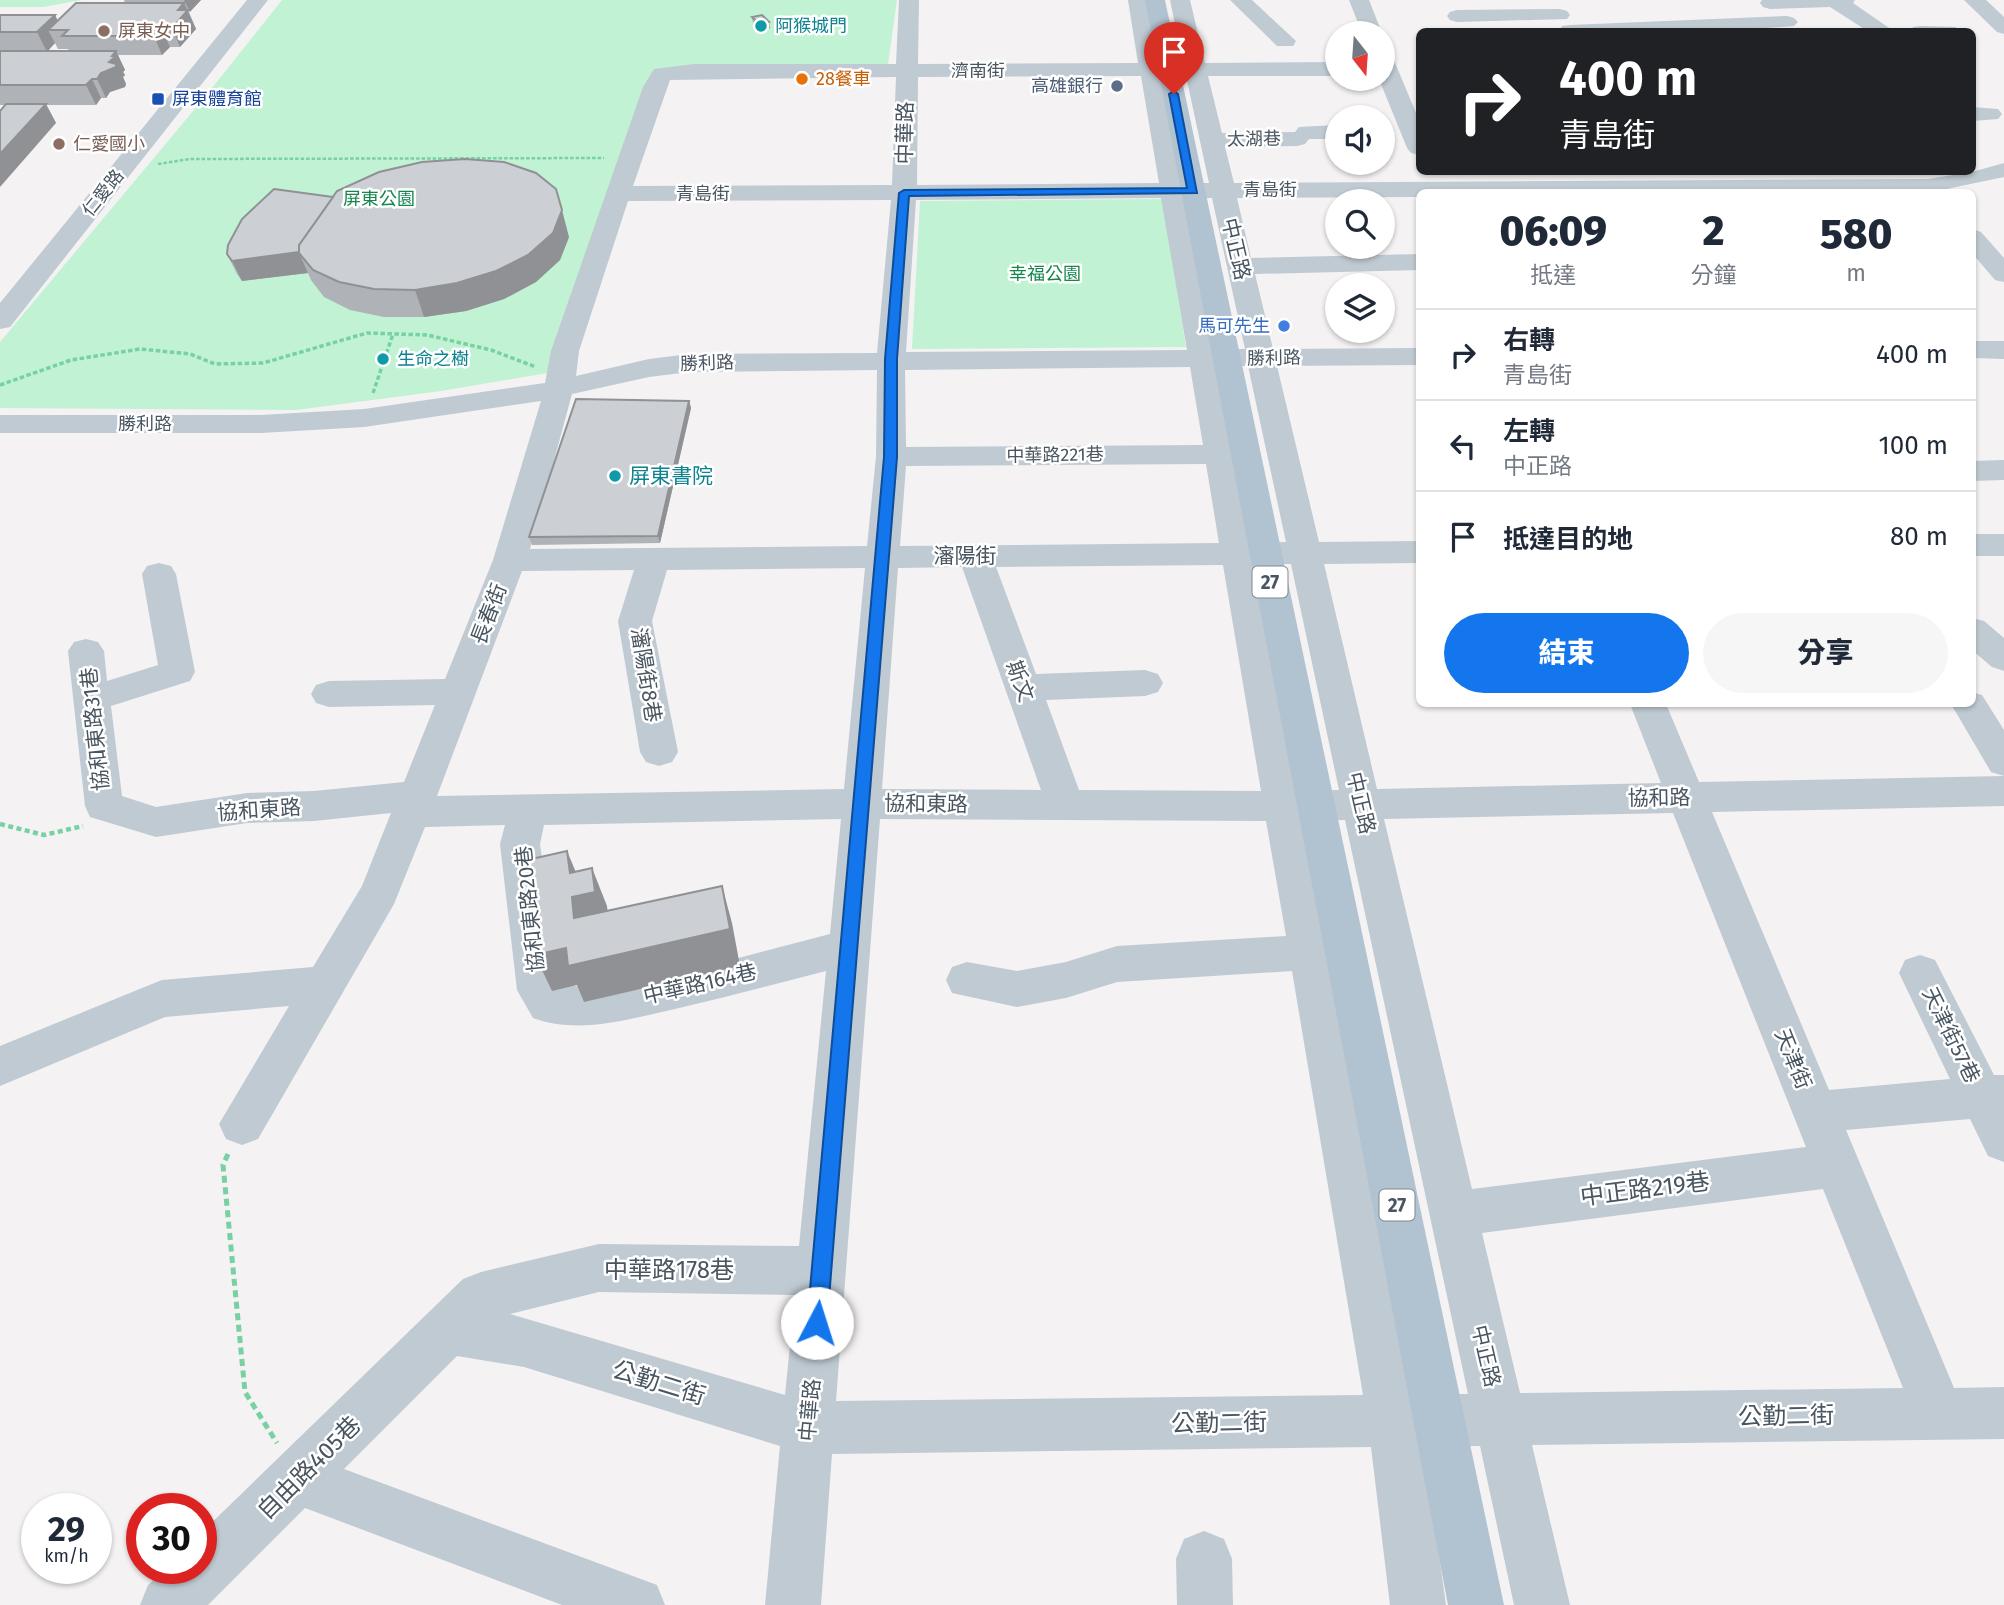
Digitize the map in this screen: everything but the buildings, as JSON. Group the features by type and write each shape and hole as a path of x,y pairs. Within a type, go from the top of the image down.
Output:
{"main road":[{"name":"中正路","path":"1155,0 1172,70"},
{"name":"中正路","path":"1229,358 1251,554"},
{"name":"中正路","path":"1299,805 1418,1421 1476,1605"}],"street":[{"name":"仁愛路","path":"0,321 258,0"},
{"name":"中華路","path":"793,1605 891,457 891,359 904,193 908,0"},
{"name":"中正路","path":"1138,0 1172,70 1211,140 1196,191 1240,266 1220,454 1251,554 1299,805 1311,952 1418,1421 1418,1605"},
{"name":"中正路","path":"1180,0 1172,70 1229,358 1305,554 1542,1605"},
{"path":"1240,0 1285,41"},
{"path":"1359,0 1367,21"},
{"path":"1768,2 1845,0"},
{"path":"1974,0 2004,28"},
{"path":"1835,1 1879,28"},
{"path":"1768,2 1791,27"},
{"path":"1457,16 1791,27"},
{"name":"濟南街","path":"662,74 694,71 1325,69"},
{"name":"長春街","path":"242,1124 380,892 510,560 549,379 565,351 654,88 662,74"},
{"path":"1395,85 1408,136"},
{"name":"太湖巷","path":"1211,140 1325,133"},
{"name":"青島街","path":"1976,175 2004,170"},
{"name":"青島街","path":"619,194 1196,191 1434,184 1926,183 1974,175"},
{"path":"1976,242 2004,274"},
{"path":"1240,266 1416,262"},
{"path":"1976,349 2004,350"},
{"name":"勝利路","path":"0,424 318,422 435,410 549,379 676,364 891,359 1416,356"},
{"name":"中華路221巷","path":"891,457 1220,454"},
{"path":"1976,471 2004,470"},
{"path":"1976,545 2004,545"},
{"name":"瀋陽街","path":"510,560 1416,552"},
{"name":"斯文","path":"975,556 1066,806"},
{"name":"瀋陽街8巷","path":"654,559 635,621 659,752"},
{"path":"92,699 177,672 159,573"},
{"path":"1976,634 2004,658"},
{"name":"協和東路31巷","path":"86,652 104,806"},
{"path":"1023,688 1145,683"},
{"path":"329,694 458,692"},
{"name":"天津街","path":"1649,707 1938,1414"},
{"path":"1971,707 2004,762"},
{"name":"協和路","path":"1299,805 2004,791"},
{"name":"協和東路","path":"104,806 156,822 247,808 414,804 528,810 861,804 1299,805"},
{"name":"協和東路20巷","path":"528,810 520,844 538,990 548,1006"},
{"name":"中華路164巷","path":"548,1006 601,1006 727,979 849,947"},
{"path":"967,981 1017,989 1066,980 1117,964 1311,952"},
{"name":"天津街57巷","path":"1920,973 1993,1096 2004,1141"},
{"path":"0,1066 162,999 326,984"},
{"path":"1815,1112 1993,1096"},
{"name":"中正路219巷","path":"1454,1214 1836,1164"},
{"name":"中華路178巷","path":"448,1329 481,1297 599,1268 821,1271"},
{"name":"公勤二街","path":"448,1329 524,1342 808,1428 2004,1413"},
{"name":"自由路405巷","path":"168,1605 299,1479 448,1329"},
{"path":"299,1479 637,1605"}],"path":[{"path":"154,165 190,159 615,158"},
{"path":"0,385 71,360 140,349 190,354 215,364 263,363 367,333 440,338 491,350 549,379"},
{"path":"372,398 393,334"},
{"path":"0,824 44,835 85,826 104,806"},
{"path":"242,1124 223,1165 245,1391 299,1479"}],"green space":[{"path":"0,0 81,0 43,7 0,7"},
{"name":"屏東公園","path":"282,0 897,0 888,64 657,73 553,372 441,391 296,410 0,408 0,342 204,98"},
{"name":"幸福公園","path":"1162,199 1186,347 912,349 920,201"}],"place":[{"name":"阿猴城門","path":"761,26"},
{"name":"屏東女中","path":"104,31"},
{"name":"28餐車","path":"802,79"},
{"name":"高雄銀行","path":"1117,86"},
{"name":"屏東體育館","path":"158,99"},
{"name":"仁愛國小","path":"59,144"},
{"name":"馬可先生","path":"1284,326"},
{"name":"生命之樹","path":"383,359"},
{"name":"屏東書院","path":"615,476"}],"route":[{"path":"817,1323 891,457 891,359 904,193 1193,191 1174,94"}]}
